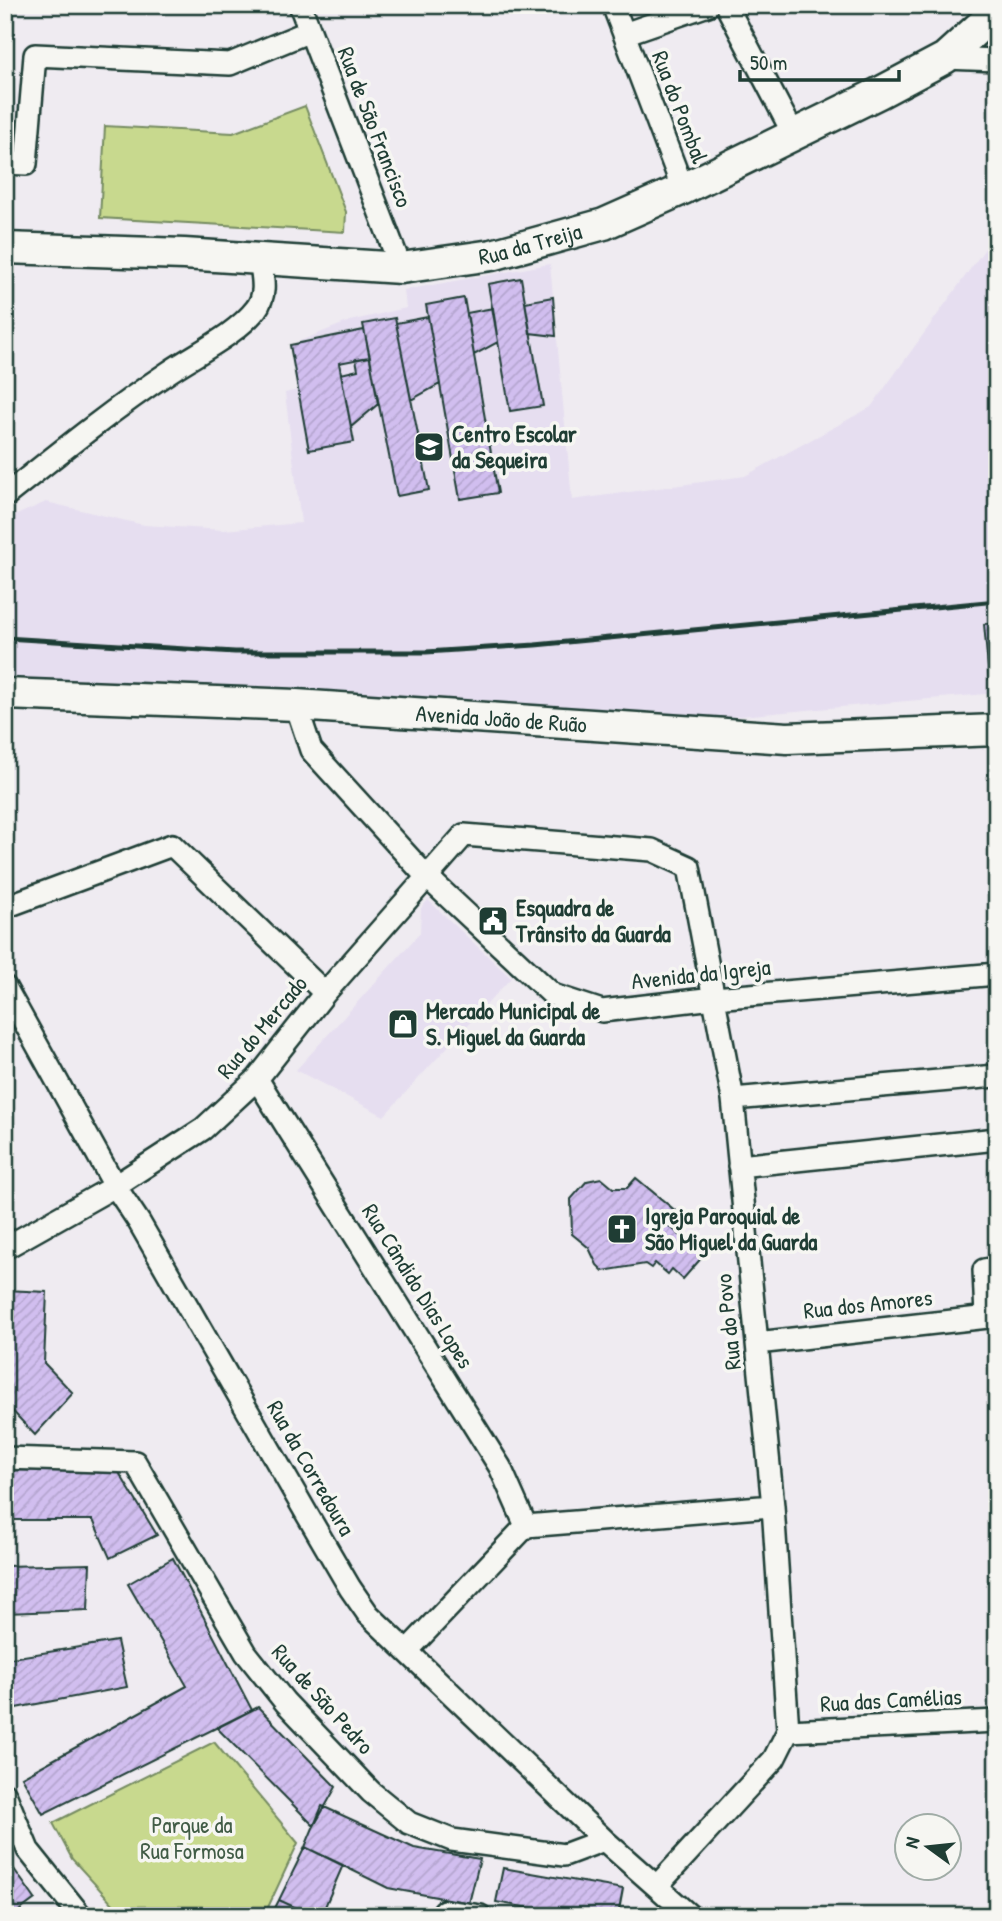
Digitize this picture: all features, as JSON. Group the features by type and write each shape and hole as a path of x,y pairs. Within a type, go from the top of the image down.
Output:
{"street":[{"name":"Rua de São Francisco","path":"300,5 401,268"},
{"name":"Rua do Pombal","path":"613,5 683,189"},
{"path":"624,34 708,5"},
{"path":"726,5 794,135"},
{"name":"Rua da Treija","path":"5,248 260,258 401,268 492,255 604,224 794,135 945,58 988,19 997,6"},
{"path":"5,163 26,164 35,55 230,64 310,31"},
{"path":"945,58 997,61"},
{"path":"5,496 110,414 169,371 215,344 256,310 265,294 260,258"},
{"name":"Avenida João de Ruão","path":"5,694 296,705 788,738 997,730"},
{"name":"Avenida da Igreja","path":"296,705 311,750 426,876 553,995 601,1011 714,998 997,974"},
{"name":"Rua do Povo","path":"426,876 464,835 652,850 689,867 733,1099 773,1506 788,1731"},
{"path":"5,907 172,845 325,993"},
{"name":"Rua do Mercado","path":"5,1248 115,1186 203,1129 257,1079 325,993 426,876"},
{"name":"Rua da Corredoura","path":"5,987 115,1186 139,1222 350,1588 368,1614 666,1900 690,1916"},
{"path":"733,1099 996,1076"},
{"name":"Rua Cândido Dias Lopes","path":"257,1079 499,1467 526,1526"},
{"path":"740,1166 997,1139"},
{"name":"Rua dos Amores","path":"757,1343 991,1316 984,1270 997,1268"},
{"name":"Rua de São Pedro","path":"5,1458 135,1462 246,1653 285,1702 371,1792 409,1823 452,1840 564,1856 604,1840"},
{"path":"407,1651 526,1526 773,1506"},
{"name":"Rua das Camélias","path":"788,1731 997,1721"},
{"path":"666,1900 774,1759 788,1731"},
{"path":"5,1794 13,1838 28,1850 81,1916"},
{"path":"443,1916 444,1911 480,1916"}],"shaded area":[{"path":"997,232 997,693 718,718 469,707 5,680 5,520 46,502 144,525 224,530 301,523 285,393 298,390 290,345 350,321 406,308 404,290 550,264 572,500 745,476 871,407"},
{"name":"Mercado Municipal de S. Miguel da Guarda","path":"428,900 511,978 384,1116 296,1070 420,933 421,908"}],"green space":[{"path":"305,106 346,212 345,232 100,218 105,126 233,133"},
{"name":"Parque da Rua Formosa","path":"214,1742 298,1843 264,1916 124,1916 72,1859 53,1823"}],"building":[{"path":"521,278 543,406 510,411 488,284"},
{"path":"553,297 556,336 530,333 525,302"},
{"path":"464,298 498,493 460,499 426,305"},
{"path":"493,308 498,342 474,355 467,313"},
{"path":"428,317 440,384 411,400 396,323"},
{"path":"395,318 429,490 397,496 363,324"},
{"path":"364,330 370,357 339,363 354,442 309,450 290,345"},
{"path":"370,357 378,404 351,427 341,374 358,370 356,359"},
{"path":"997,623 997,678 989,679 984,624"},
{"name":"Igreja Paroquial de São Miguel da Guarda","path":"601,1178 613,1188 627,1188 636,1178 678,1213 668,1225 704,1255 683,1279 672,1269 668,1274 655,1263 651,1268 645,1264 603,1271 597,1265 589,1248 572,1234 571,1199 587,1181"},
{"path":"5,1290 47,1292 44,1363 73,1393 35,1435 5,1403"},
{"path":"5,1470 118,1471 157,1535 110,1558 93,1520 5,1520"},
{"path":"173,1558 252,1710 43,1814 22,1777 187,1686 128,1584"},
{"path":"90,1564 88,1610 5,1613 5,1566"},
{"path":"117,1641 127,1687 5,1710 5,1659"},
{"path":"258,1707 336,1787 314,1826 217,1728"},
{"path":"322,1806 414,1848 480,1859 469,1903 388,1888 305,1847"},
{"path":"305,1847 343,1865 321,1916 314,1916 279,1900"},
{"path":"503,1868 623,1889 618,1916 573,1916 496,1902"},
{"path":"14,1869 35,1899 12,1916 5,1916 5,1876"},
{"path":"279,1900 314,1916 271,1916"}],"railway":[{"path":"5,638 235,652 426,652 535,645 997,601"}],"place":[{"name":"Centro Escolar da Sequeira","path":"429,447"},
{"name":"Esquadra de Trânsito da Guarda","path":"493,921"},
{"name":"Mercado Municipal de S. Miguel da Guarda","path":"403,1024"},
{"name":"Igreja Paroquial de São Miguel da Guarda","path":"622,1229"}]}
